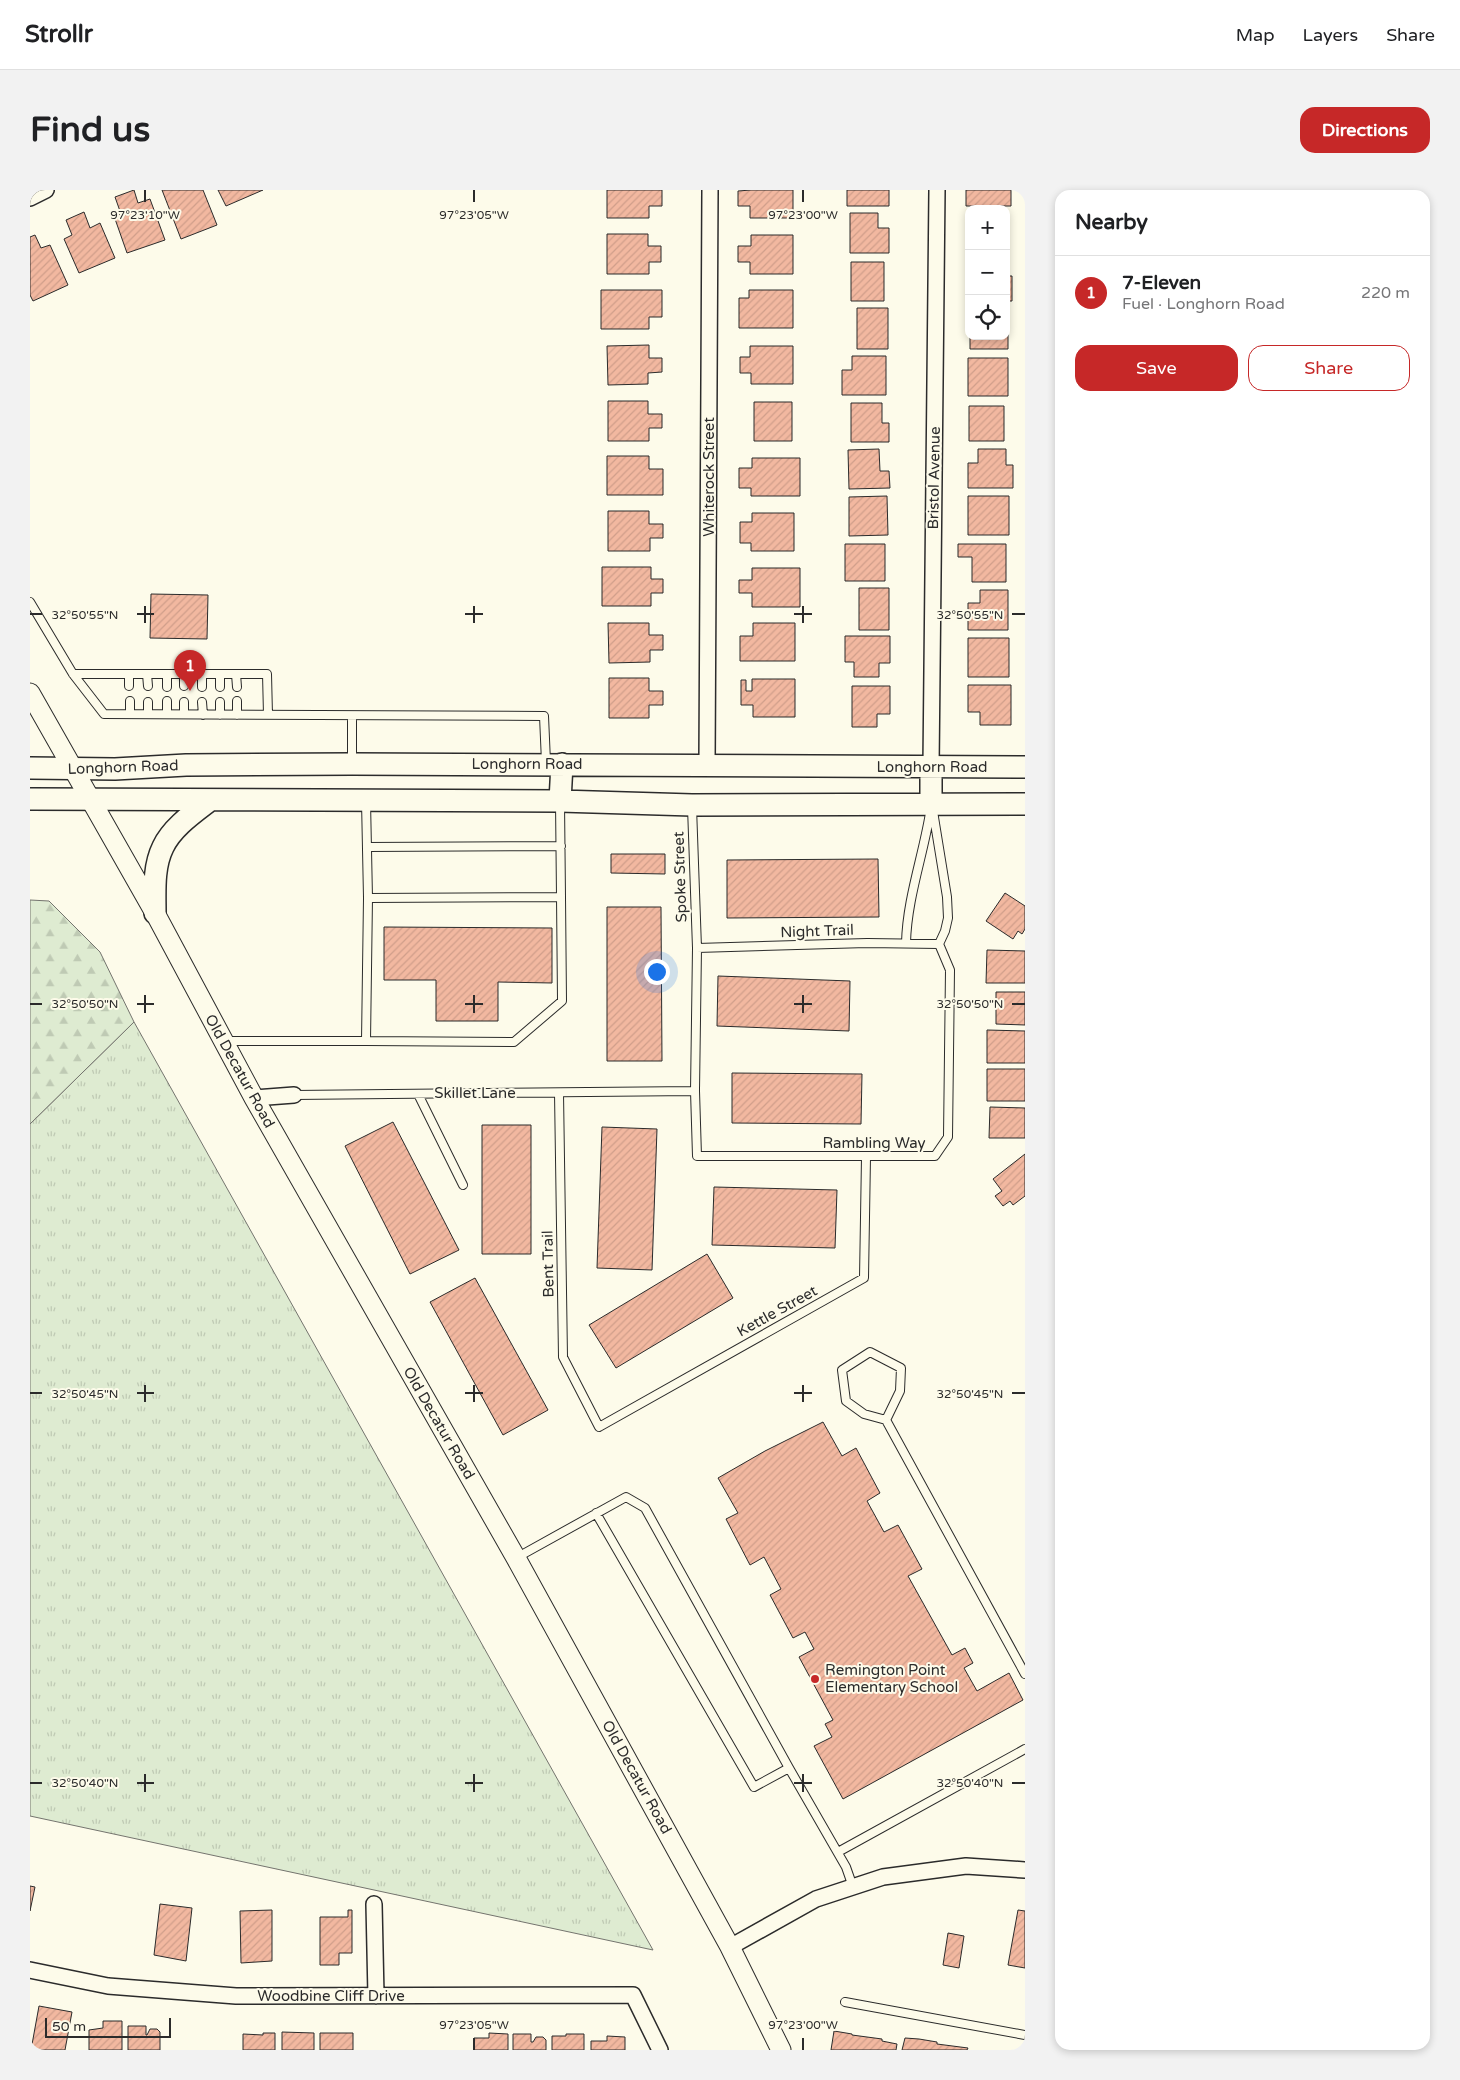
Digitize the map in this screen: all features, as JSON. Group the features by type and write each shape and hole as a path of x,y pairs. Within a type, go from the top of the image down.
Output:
{"main road":[{"name":"Longhorn Road","path":"30,768 115,769 186,765 352,764 1025,767"},
{"path":"554,764 560,802"},
{"path":"931,767 931,803"},
{"name":"Longhorn Road","path":"30,799 692,804 1025,804"},
{"path":"155,912 155,877 163,848 184,820 209,801"}],"street":[{"path":"30,198 46,190"},
{"name":"Whiterock Street","path":"707,765 710,190"},
{"name":"Bristol Avenue","path":"931,767 937,190"},
{"name":"Old Decatur Road","path":"30,693 155,912 254,1098 516,1558 730,1947 781,2050"},
{"name":"Skillet Lane","path":"254,1098 294,1094"},
{"path":"730,1947 816,1900 883,1877 966,1866 1025,1870"},
{"path":"374,1904 376,1996"},
{"name":"Woodbine Cliff Drive","path":"30,1970 108,1986 236,1996 633,1995 660,2050"}],"lane":[{"path":"30,602 73,674 104,714 544,716 554,764"},
{"path":"73,674 267,674 268,715"},
{"path":"129,674 130,686"},
{"path":"148,674 148,686"},
{"path":"167,674 167,687"},
{"path":"184,674 184,686"},
{"path":"202,674 202,687"},
{"path":"220,674 220,687"},
{"path":"236,674 237,687"},
{"path":"130,701 130,714"},
{"path":"167,701 167,714"},
{"path":"237,701 237,714"},
{"path":"148,702 148,714"},
{"path":"184,702 184,714"},
{"path":"202,702 203,714"},
{"path":"220,702 220,714"},
{"path":"352,716 352,764"},
{"path":"366,801 368,898 366,1041"},
{"path":"224,1041 514,1042 562,1001 560,802"},
{"path":"906,943 907,912 925,844 931,803"},
{"path":"931,803 947,897 948,918 939,944"},
{"name":"Spoke Street","path":"692,804 697,948 695,1092"},
{"path":"367,847 561,846"},
{"path":"368,898 561,897"},
{"name":"Night Trail","path":"697,948 867,943 939,944"},
{"name":"Rambling Way","path":"695,1092 697,1156 935,1156 948,1138 950,970 939,944"},
{"name":"Skillet Lane","path":"294,1094 695,1092"},
{"name":"Bent Trail","path":"559,1093 563,1357 599,1427"},
{"path":"418,1094 463,1185"},
{"name":"Kettle Street","path":"599,1427 864,1278 866,1157"},
{"path":"886,1420 900,1391 901,1368 870,1352 842,1370 846,1401 864,1414 886,1420 1025,1674"},
{"path":"516,1558 626,1497 645,1508 789,1768 838,1852 853,1887"},
{"path":"596,1513 754,1787 789,1768"},
{"path":"838,1852 1025,1749"},
{"path":"845,2002 1025,2035"}],"green space":[{"path":"30,900 49,901 100,952 134,1022 30,1124"},
{"path":"134,1022 653,1950 30,1816 30,1124"}],"building":[{"path":"134,190 138,203 150,199 165,240 127,253 114,216 121,214 115,197"},
{"path":"162,190 203,190 217,225 181,239"},
{"path":"218,190 263,190 226,206"},
{"path":"607,190 662,190 662,206 649,206 649,218 607,218"},
{"path":"793,190 793,218 750,218 750,206 738,206 738,191"},
{"path":"847,190 889,190 889,206 847,206"},
{"path":"966,190 1011,190 1011,206 966,205"},
{"path":"84,212 90,228 100,223 115,258 79,273 64,239 72,235 66,220"},
{"path":"850,213 878,213 878,228 889,228 889,253 850,253"},
{"path":"607,234 648,234 648,246 661,246 661,262 649,262 649,274 607,274"},
{"path":"35,235 41,248 50,245 68,285 33,301 30,295 30,237"},
{"path":"751,235 793,235 793,274 750,274 750,262 738,262 738,246 751,246"},
{"path":"851,262 884,262 884,301 851,301"},
{"path":"1010,276 1012,276 1012,301 1010,301"},
{"path":"601,290 662,290 662,317 649,317 649,329 601,329"},
{"path":"749,290 793,290 793,328 739,328 739,298 749,298"},
{"path":"857,308 888,308 888,349 857,349"},
{"path":"970,340 1008,340 1008,349 970,349"},
{"path":"649,345 649,358 662,358 662,372 648,373 648,384 608,385 607,346"},
{"path":"750,346 793,346 793,384 751,384 751,373 740,373 740,357 750,357"},
{"path":"852,356 886,356 886,395 842,395 842,370 852,370"},
{"path":"968,358 1008,358 1008,396 968,396"},
{"path":"608,401 648,401 648,414 662,414 662,428 649,428 649,441 608,441"},
{"path":"754,402 792,402 792,441 754,441"},
{"path":"851,403 882,403 882,423 889,423 889,442 851,442"},
{"path":"969,406 1004,406 1004,441 969,441"},
{"path":"879,449 880,471 889,471 890,488 849,489 848,450"},
{"path":"978,449 1006,449 1006,465 1013,465 1013,488 968,488 968,463 978,463"},
{"path":"607,456 649,456 649,469 663,469 663,495 607,495"},
{"path":"752,458 800,458 800,496 751,496 751,488 739,488 739,468 752,468"},
{"path":"887,496 888,535 849,536 849,497"},
{"path":"968,496 1009,496 1009,535 968,535"},
{"path":"608,511 649,511 649,524 663,524 663,538 650,538 650,551 608,551"},
{"path":"752,513 794,513 794,551 751,551 751,543 740,543 740,522 752,522"},
{"path":"845,544 885,544 885,581 845,581"},
{"path":"958,544 1006,544 1006,582 972,582 972,557 958,557"},
{"path":"602,567 651,567 651,579 663,579 663,593 651,593 651,606 602,606"},
{"path":"752,568 800,568 800,607 752,607 752,593 739,593 739,580 752,580"},
{"path":"859,588 889,588 889,630 859,630"},
{"path":"980,590 1008,590 1008,630 968,630 968,603 980,603"},
{"path":"151,594 208,595 207,639 150,638"},
{"path":"608,623 649,623 649,635 663,635 663,650 650,650 650,662 609,663"},
{"path":"753,623 795,623 795,661 740,661 740,636 753,636"},
{"path":"845,636 890,636 890,663 879,663 879,677 854,677 854,662 845,662"},
{"path":"968,638 1009,638 1009,677 968,677"},
{"path":"609,678 649,678 649,691 663,691 663,705 649,705 649,718 609,718"},
{"path":"752,679 795,679 795,717 753,717 753,705 741,705 741,680 746,680 746,691 752,691"},
{"path":"968,685 1011,685 1011,725 980,725 980,712 968,712"},
{"path":"852,686 890,686 890,714 877,714 877,727 852,727"},
{"path":"611,854 665,854 665,874 611,873"},
{"path":"878,859 879,917 727,918 727,860"},
{"path":"1005,893 1025,906 1025,929 1022,934 1018,931 1013,939 986,921"},
{"path":"607,907 661,907 662,1061 607,1061"},
{"path":"384,927 552,928 552,983 498,982 498,1021 436,1021 436,980 384,980"},
{"path":"987,950 1025,951 1025,983 986,983"},
{"path":"718,976 850,981 849,1031 717,1026"},
{"path":"996,992 1025,992 1025,1025 996,1024"},
{"path":"987,1030 1025,1031 1025,1063 987,1063"},
{"path":"987,1069 1025,1069 1025,1101 987,1101"},
{"path":"732,1073 862,1074 861,1124 732,1123"},
{"path":"990,1107 1025,1108 1025,1138 989,1138"},
{"path":"393,1122 459,1250 410,1274 345,1146"},
{"path":"482,1125 531,1125 531,1254 482,1254"},
{"path":"602,1127 657,1129 652,1270 597,1268"},
{"path":"1025,1154 1025,1196 1013,1205 1010,1201 1003,1206 995,1196 1002,1191 993,1179"},
{"path":"714,1187 837,1190 835,1248 712,1245"},
{"path":"707,1254 733,1298 616,1368 589,1325"},
{"path":"475,1278 548,1410 503,1435 430,1302"},
{"path":"823,1422 842,1456 856,1448 880,1493 867,1501 884,1532 898,1525 922,1569 908,1576 952,1655 965,1648 973,1663 964,1668 977,1691 1009,1673 1023,1700 843,1799 814,1746 832,1737 825,1724 833,1720 799,1657 814,1649 805,1632 793,1638 770,1595 781,1589 764,1557 750,1565 726,1519 738,1513 718,1478 765,1451"},
{"path":"30,1886 35,1887 30,1911"},
{"path":"160,1904 192,1908 186,1961 154,1955"},
{"path":"272,1910 272,1961 241,1963 240,1911"},
{"path":"348,1910 352,1910 352,1953 339,1953 339,1965 320,1965 320,1917 348,1917"},
{"path":"1018,1910 1025,1911 1025,1968 1008,1965"},
{"path":"948,1933 964,1936 959,1968 943,1965"},
{"path":"39,2006 72,2012 65,2050 31,2050"},
{"path":"103,2021 122,2021 122,2050 89,2050 89,2030 103,2028"},
{"path":"128,2026 146,2026 146,2035 150,2029 157,2029 160,2032 160,2050 128,2050"},
{"path":"834,2031 882,2039 882,2041 897,2044 896,2050 831,2050"},
{"path":"282,2032 314,2033 314,2050 282,2050"},
{"path":"263,2033 275,2033 275,2050 243,2050 243,2034 263,2035"},
{"path":"320,2033 353,2033 353,2050 320,2050"},
{"path":"489,2033 508,2034 508,2050 474,2050 474,2038 489,2038"},
{"path":"513,2034 531,2034 531,2042 536,2037 543,2037 546,2040 546,2050 513,2050"},
{"path":"566,2034 584,2034 584,2050 552,2050 552,2036 566,2036"},
{"path":"607,2036 625,2037 625,2050 591,2050 591,2041 607,2041"},
{"path":"905,2038 968,2048 967,2050 902,2050"}],"place":[{"name":"7-Eleven","path":"190,691"},
{"name":"Remington Point Elementary School","path":"815,1679"}]}
